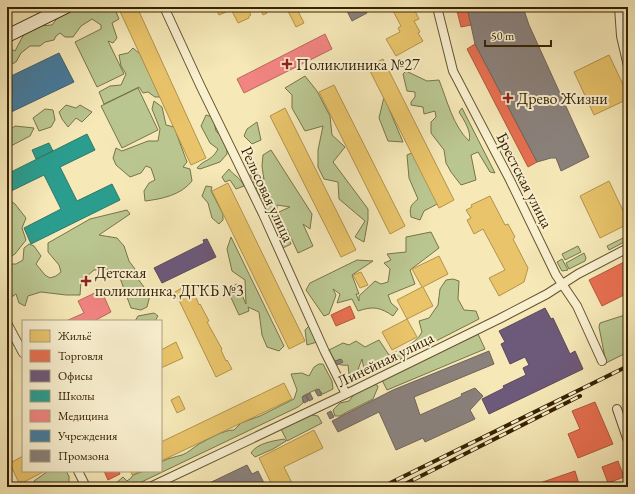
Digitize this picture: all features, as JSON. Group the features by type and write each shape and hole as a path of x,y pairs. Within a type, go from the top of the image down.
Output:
{"main road":[{"path":"7,36 66,7"}],"street":[{"name":"Рельсовая улица","path":"164,7 200,86 263,214 325,352 346,394"},
{"name":"Брестская улица","path":"437,7 453,71 562,284 577,306 602,361"},
{"path":"619,7 621,36 628,66"},
{"name":"Линейная улица","path":"150,487 346,394 499,319 547,294 578,274 628,248"},
{"path":"7,324 22,351"},
{"path":"617,409 628,441"},
{"path":"78,472 86,487"}],"green space":[{"path":"70,7 81,7 85,9 87,7 114,7 119,19 112,23 117,38 113,43 108,41 124,74 97,87 75,42 101,29 101,25 92,19 81,26 73,37 65,37 60,33 54,40 45,42 40,46 30,46 21,53 16,62 10,65 7,62 7,49 9,48 15,51 22,37 28,30 31,28 52,25 62,12"},
{"path":"133,48 140,54 160,97 155,97 148,92 143,93 139,87 104,104 99,92 110,86 121,85 126,74 121,66 119,55 128,53"},
{"path":"406,71 427,81 439,80 451,112 463,135 469,141 470,137 468,130 459,112 462,108 495,173 490,172 478,152 471,155 476,180 461,185 446,163 444,150 431,133 431,122 436,117 435,111 424,114 423,107 411,105 411,102 415,97 415,92 407,91 403,74"},
{"path":"305,76 317,91 330,116 332,135 345,147 333,162 368,209 368,220 364,242 355,237 365,221 339,199 338,182 324,179 318,167 318,150 323,126 305,131 292,108 292,95 285,88"},
{"path":"138,88 158,130 122,148 101,106"},
{"path":"384,97 403,142 388,141 379,118"},
{"path":"154,101 162,107 166,125 174,127 187,162 183,167 190,169 192,181 188,186 171,196 145,201 144,191 149,183 155,180 151,168 146,166 141,173 130,177 116,165 113,158 116,148 122,151 148,141 158,141 160,129 152,109"},
{"path":"66,105 76,108 80,105 92,112 82,122 76,118 68,127 59,112"},
{"path":"45,109 53,110 55,120 51,127 39,131 33,118"},
{"path":"206,115 213,117 216,131 227,146 227,154 220,162 200,169 197,168 213,156 218,149 210,143 201,126"},
{"path":"257,122 261,140 252,144 244,136 247,129"},
{"path":"15,126 34,128 30,136 7,148 7,132"},
{"path":"271,150 312,214 310,229 303,224 313,246 298,253 287,229 287,235 291,244 283,248 250,174 254,168 264,180 262,166 263,155","holes":["277,205 290,207 279,212 282,219 277,214"]},
{"path":"412,153 439,203 424,211 420,220 411,217 410,214 411,206 418,199 409,178 407,155"},
{"path":"229,169 244,186 236,189 230,180 225,182 222,177"},
{"path":"206,186 212,187 211,191 223,214 223,220 219,224 212,218 208,203 202,196"},
{"path":"7,198 15,204 26,218 22,228 26,240 15,254 7,259"},
{"path":"127,210 130,214 99,235 117,238 124,246 129,261 135,269 135,275 150,295 147,307 141,310 131,308 120,278 107,269 94,270 81,281 80,295 41,292 28,296 25,306 19,303 16,294 7,300 7,264 16,264 23,260 24,248 29,244 34,246 41,256 36,264 45,275 50,278 56,276 61,272 59,265 48,252 48,243 90,219"},
{"path":"431,232 439,248 410,270 415,284 388,295 391,303 398,309 393,316 376,308 368,308 358,311 352,299 337,303 340,294 333,289 336,295 329,314 324,316 306,290 310,283 357,260 373,261 352,275 359,294 356,294 359,301 359,296 375,281 381,284 388,282 390,269 384,263 391,260 387,254 406,252 406,237"},
{"path":"627,236 628,240 609,250 607,246"},
{"path":"231,237 284,346 279,351 267,347 262,335 259,312 248,307 249,311 239,315 227,289 237,284 246,304 245,280 232,271 227,249"},
{"path":"578,246 581,252 565,260 562,254"},
{"path":"584,253 586,258 585,261 569,269 566,263"},
{"path":"562,259 568,270 562,271 557,262"},
{"path":"453,279 459,281 458,299 464,310 476,311 479,319 391,364 371,371 364,369 362,359 357,372 349,374 348,365 338,364 334,359 329,350 343,343 349,345 356,341 365,347 379,340 389,355 412,343 422,332 419,321 429,318 438,305 440,289 446,280"},
{"path":"154,313 158,316 156,320 136,320 138,316"},
{"path":"628,314 628,352 606,363 599,327 600,323"},
{"path":"309,326 317,342 307,345 305,330"},
{"path":"478,334 485,349 387,390 382,380"},
{"path":"319,364 323,364 332,381 333,389 323,394 317,389 303,396 303,403 298,407 131,487 114,487 115,484 123,477 127,481 133,475 141,472 162,472 162,462 184,454 212,437 225,431 234,430 241,423 260,416 294,399 297,390 291,374 302,373 309,376 314,367"},
{"path":"371,384 377,385 378,387 373,399 340,416 335,416 333,410 340,403 349,401 355,393"},
{"path":"312,415 318,416 322,423 287,441 281,429"},
{"path":"284,439 286,441 255,457 251,453 261,445"},
{"path":"47,472 67,472 69,476 69,483 63,487 34,487 34,481"}],"building: Жильё":[{"path":"118,7 137,7 206,158 191,165"},
{"path":"215,7 223,7 226,12 219,15"},
{"path":"230,7 247,7 251,15 249,18 238,23"},
{"path":"256,7 270,7 266,9 267,13 263,15 260,8 258,10"},
{"path":"273,7 286,7 275,12"},
{"path":"286,7 296,7 304,23 296,27"},
{"path":"391,7 413,7 419,19 414,21 420,32 418,33 423,41 396,56 386,39 400,32 398,28 401,26"},
{"path":"609,55 628,95 628,99 594,115 574,72"},
{"path":"383,59 454,200 439,208 368,67"},
{"path":"334,85 405,226 390,234 319,92"},
{"path":"285,108 356,250 341,257 270,116"},
{"path":"609,181 628,221 628,224 600,238 580,196"},
{"path":"228,183 305,341 289,349 212,191"},
{"path":"490,196 505,225 508,224 515,237 513,239 528,268 524,282 499,296 489,278 505,270 483,229 474,234 467,220 471,218 466,210 472,207 471,205"},
{"path":"439,256 448,274 423,287 433,306 407,319 397,300 422,287 412,269"},
{"path":"361,272 368,285 360,288 353,275"},
{"path":"190,283 199,305 200,304 209,321 207,322 222,349 221,350 226,361 227,360 232,369 216,377 175,292"},
{"path":"407,319 417,337 392,350 382,332"},
{"path":"176,342 183,358 162,368 162,349"},
{"path":"284,383 292,399 162,461 162,442"},
{"path":"179,396 185,409 177,413 171,400"},
{"path":"314,430 323,448 284,467 294,487 273,487 259,458"},
{"path":"22,457 22,472 43,472 22,483 21,481 19,483 10,464"},
{"path":"131,472 139,472 132,475"},
{"path":"19,483 22,487 10,487"}],"building: Торговля":[{"path":"456,7 467,7 471,25 461,27"},
{"path":"475,44 537,162 528,167 467,49"},
{"path":"628,260 628,293 602,306 589,280"},
{"path":"350,306 355,318 336,326 331,315"},
{"path":"595,402 613,444 578,458 568,434 580,429 572,411"},
{"path":"618,461 624,477 608,483 602,467"},
{"path":"575,471 580,487 528,487"},
{"path":"104,472 119,472 120,474 108,480"}],"building: Офисы":[{"path":"207,239 216,257 162,283 154,268 204,243 203,240"},
{"path":"545,308 551,319 553,318 570,354 575,351 583,369 489,414 482,399 504,388 503,386 526,375 523,368 529,365 525,357 510,364 501,344 505,342 499,331"},
{"path":"7,371 12,382 7,385"}],"building: Школы":[{"path":"87,134 95,150 60,167 77,201 112,184 120,200 31,244 24,228 61,209 44,175 7,193 7,174"},
{"path":"49,143 53,151 36,159 32,150"}],"building: Медицина":[{"name":"Поликлиника №27","path":"325,34 332,49 244,93 237,79"},
{"path":"101,290 111,312 96,320 68,320 84,313 78,301"}],"building: Учреждения":[{"path":"59,53 74,82 7,114 7,78"}],"building: Промзона":[{"path":"345,7 364,7 367,13 352,21"},
{"path":"467,7 523,7 529,25 589,157 561,171 556,158 537,162 475,44"},
{"path":"489,351 494,364 414,397 420,415 462,396 461,394 475,388 483,396 470,410 475,419 425,442 423,438 396,450 379,412 338,432 332,421 393,390"},
{"path":"341,359 343,362 337,365 335,361"},
{"path":"362,368 364,374 360,375 358,370"},
{"path":"352,375 354,378 348,381 346,377"},
{"path":"319,389 322,395 318,396 315,391"},
{"path":"310,393 313,399 309,401 306,395"},
{"path":"306,395 308,401 304,403 302,397"},
{"path":"331,411 334,417 330,419 327,413"},
{"path":"247,465 252,474 258,471 265,485 262,487 201,487"},
{"path":"199,483 200,487 190,487"}],"railway":[{"path":"382,487 628,366"},
{"path":"399,487 580,396"}],"place":[{"name":"Поликлиника №27","path":"287,64"},
{"name":"Древо Жизни","path":"508,98"},
{"name":"Детская поликлинка, ДГКБ №3","path":"86,281"}]}
